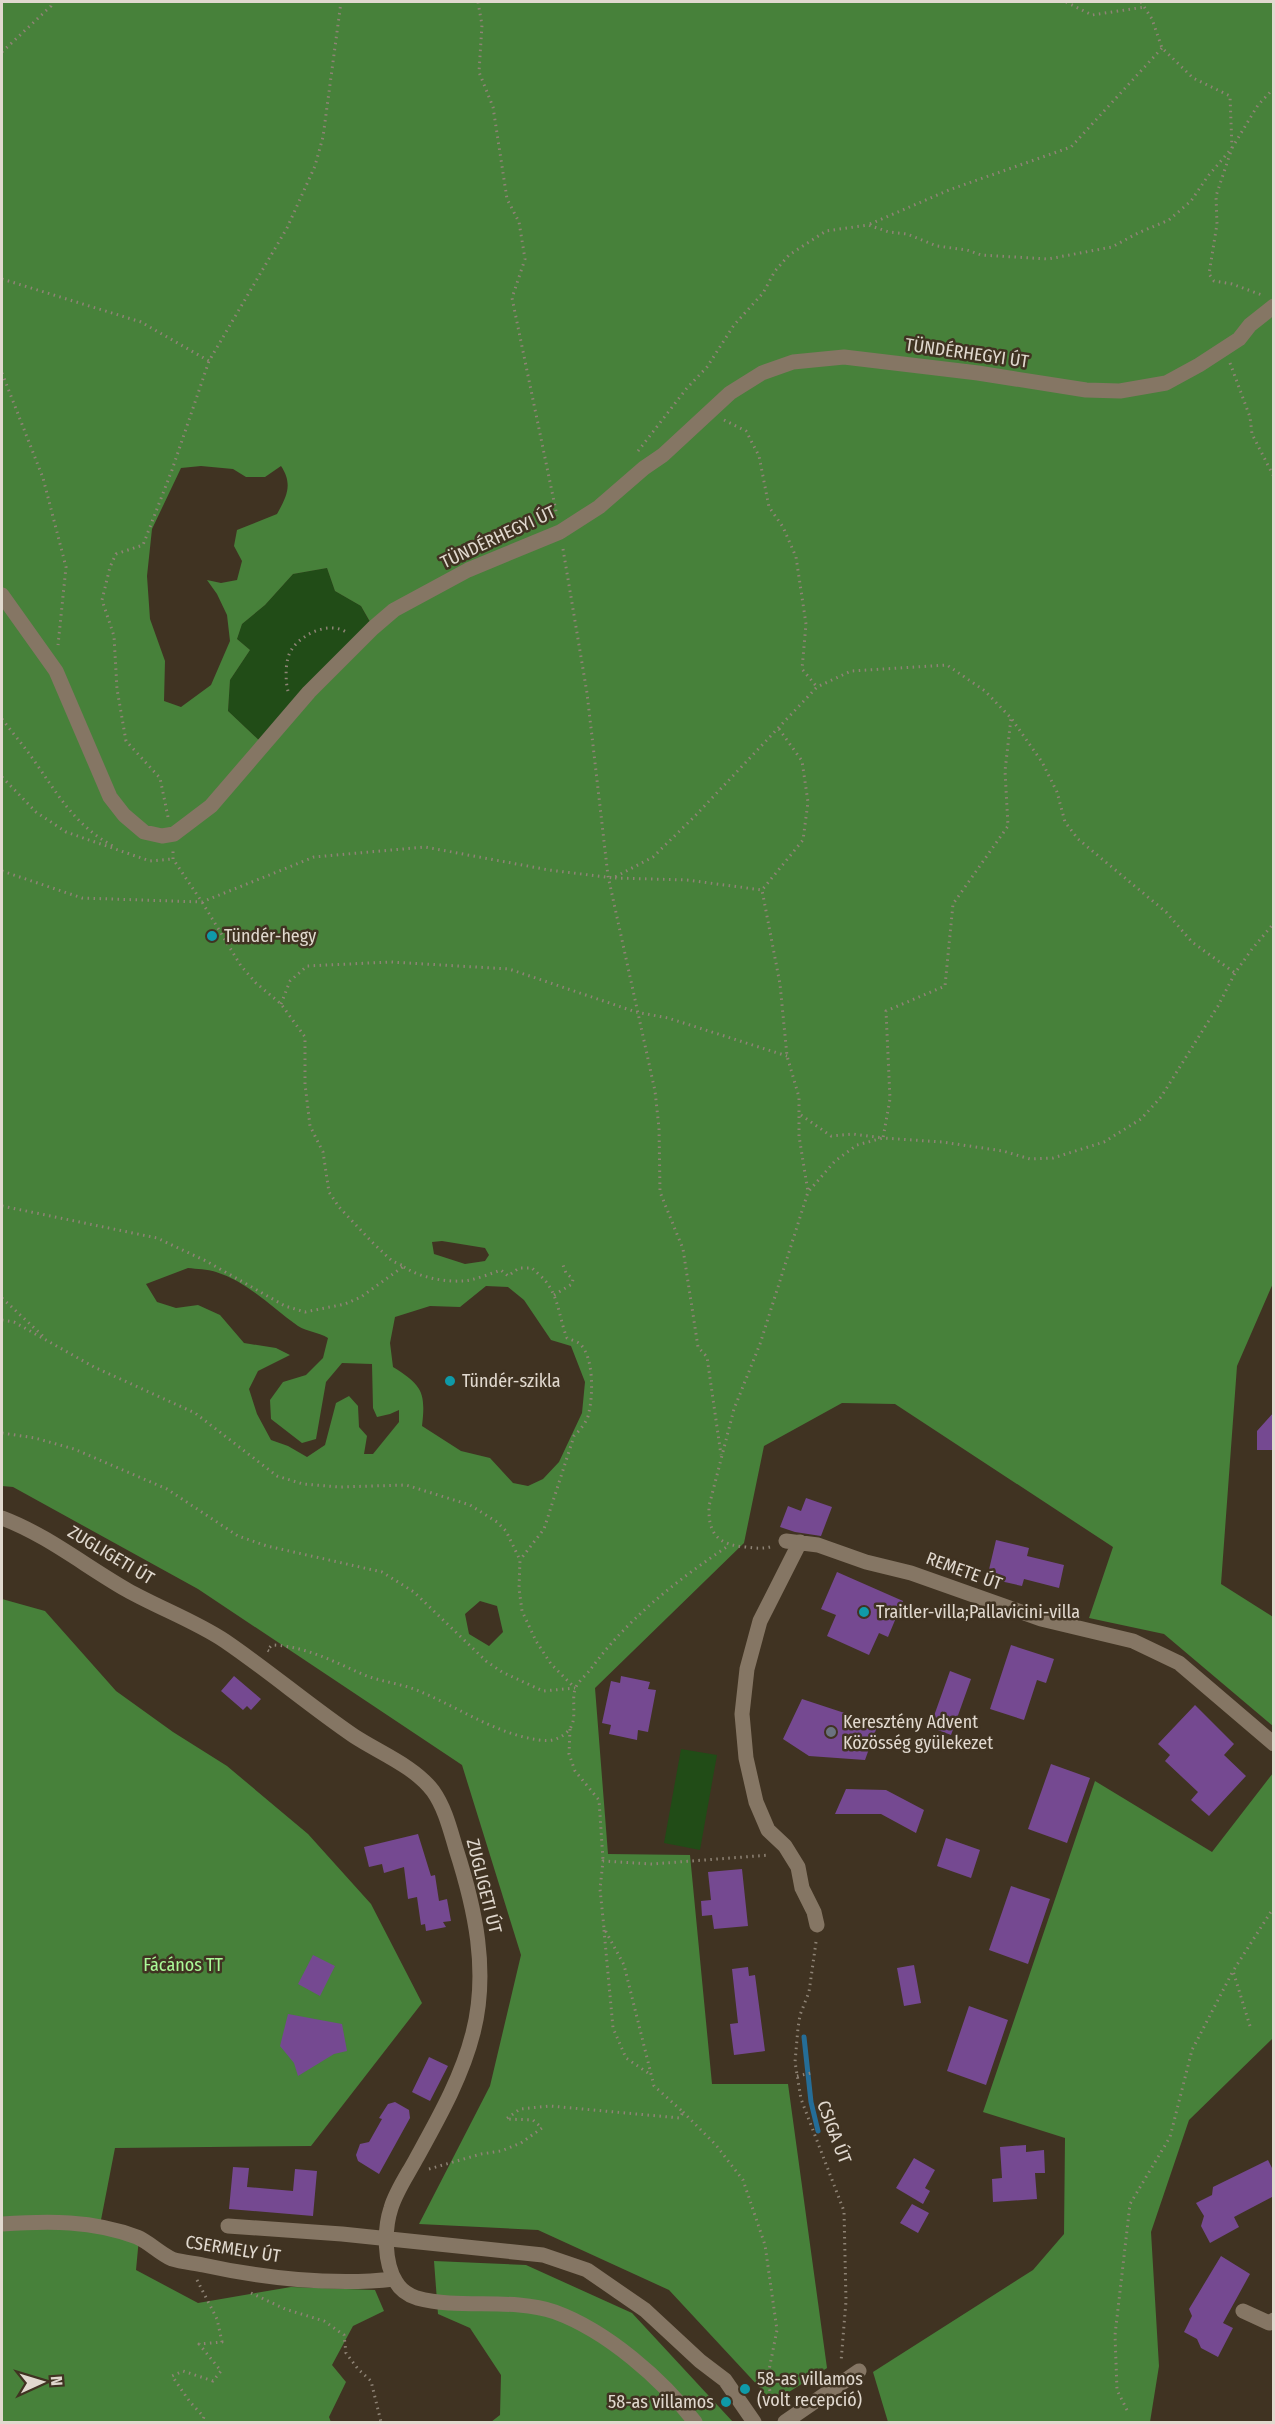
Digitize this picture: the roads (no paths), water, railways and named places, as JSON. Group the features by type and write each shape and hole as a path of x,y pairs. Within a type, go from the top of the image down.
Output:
{"street":[{"name":"TÜNDÉRHEGYI ÚT","path":"2,595 56,671 110,797 124,815 144,832 162,836 174,834 211,806 299,705 360,641 394,610 468,570 560,532 612,496 663,455 730,393 762,373 793,362 844,357 872,359 1086,390 1120,391 1166,382 1224,351 1268,301"},
{"name":"ZUGLIGETI ÚT","path":"2,1518 26,1527 128,1590 222,1639 355,1736 407,1768 432,1790 446,1815 475,1919 480,1956 480,1991 473,2032 459,2074 440,2115 390,2208 387,2236 388,2260 394,2279"},
{"name":"REMETE ÚT","path":"817,1925 814,1912 802,1888 798,1867 791,1854 768,1830 756,1802 746,1758 742,1714 747,1669 760,1621 793,1541 819,1545 866,1562 911,1573 1041,1619 1133,1641 1179,1663 1274,1744"},
{"name":"CSERMELY ÚT","path":"2,2224 67,2221 100,2225 139,2238 172,2259 240,2273 337,2280 394,2279"},
{"path":"228,2226 354,2235 543,2255 587,2270 645,2310 700,2361 725,2380 754,2422"},
{"path":"394,2279 404,2292 415,2297 525,2305 554,2312 587,2327 618,2348 648,2374 679,2402 695,2422"},
{"path":"1243,2311 1269,2323 1274,2320"},
{"path":"785,2422 860,2372"}],"waterway":[{"path":"804,2037 811,2102 818,2131"}],"place":[{"name":"Tündér-hegy","path":"212,936"},
{"name":"Tündér-szikla","path":"450,1381"},
{"name":"Traitler-villa;Pallavicini-villa","path":"864,1612"},
{"name":"Keresztény Advent Közösség gyülekezet","path":"831,1732"},
{"name":"58-as villamos (volt recepció)","path":"745,2389"},
{"name":"58-as villamos","path":"726,2402"}],"park label":[{"name":"Fácános TT","path":"183,1965"}]}
